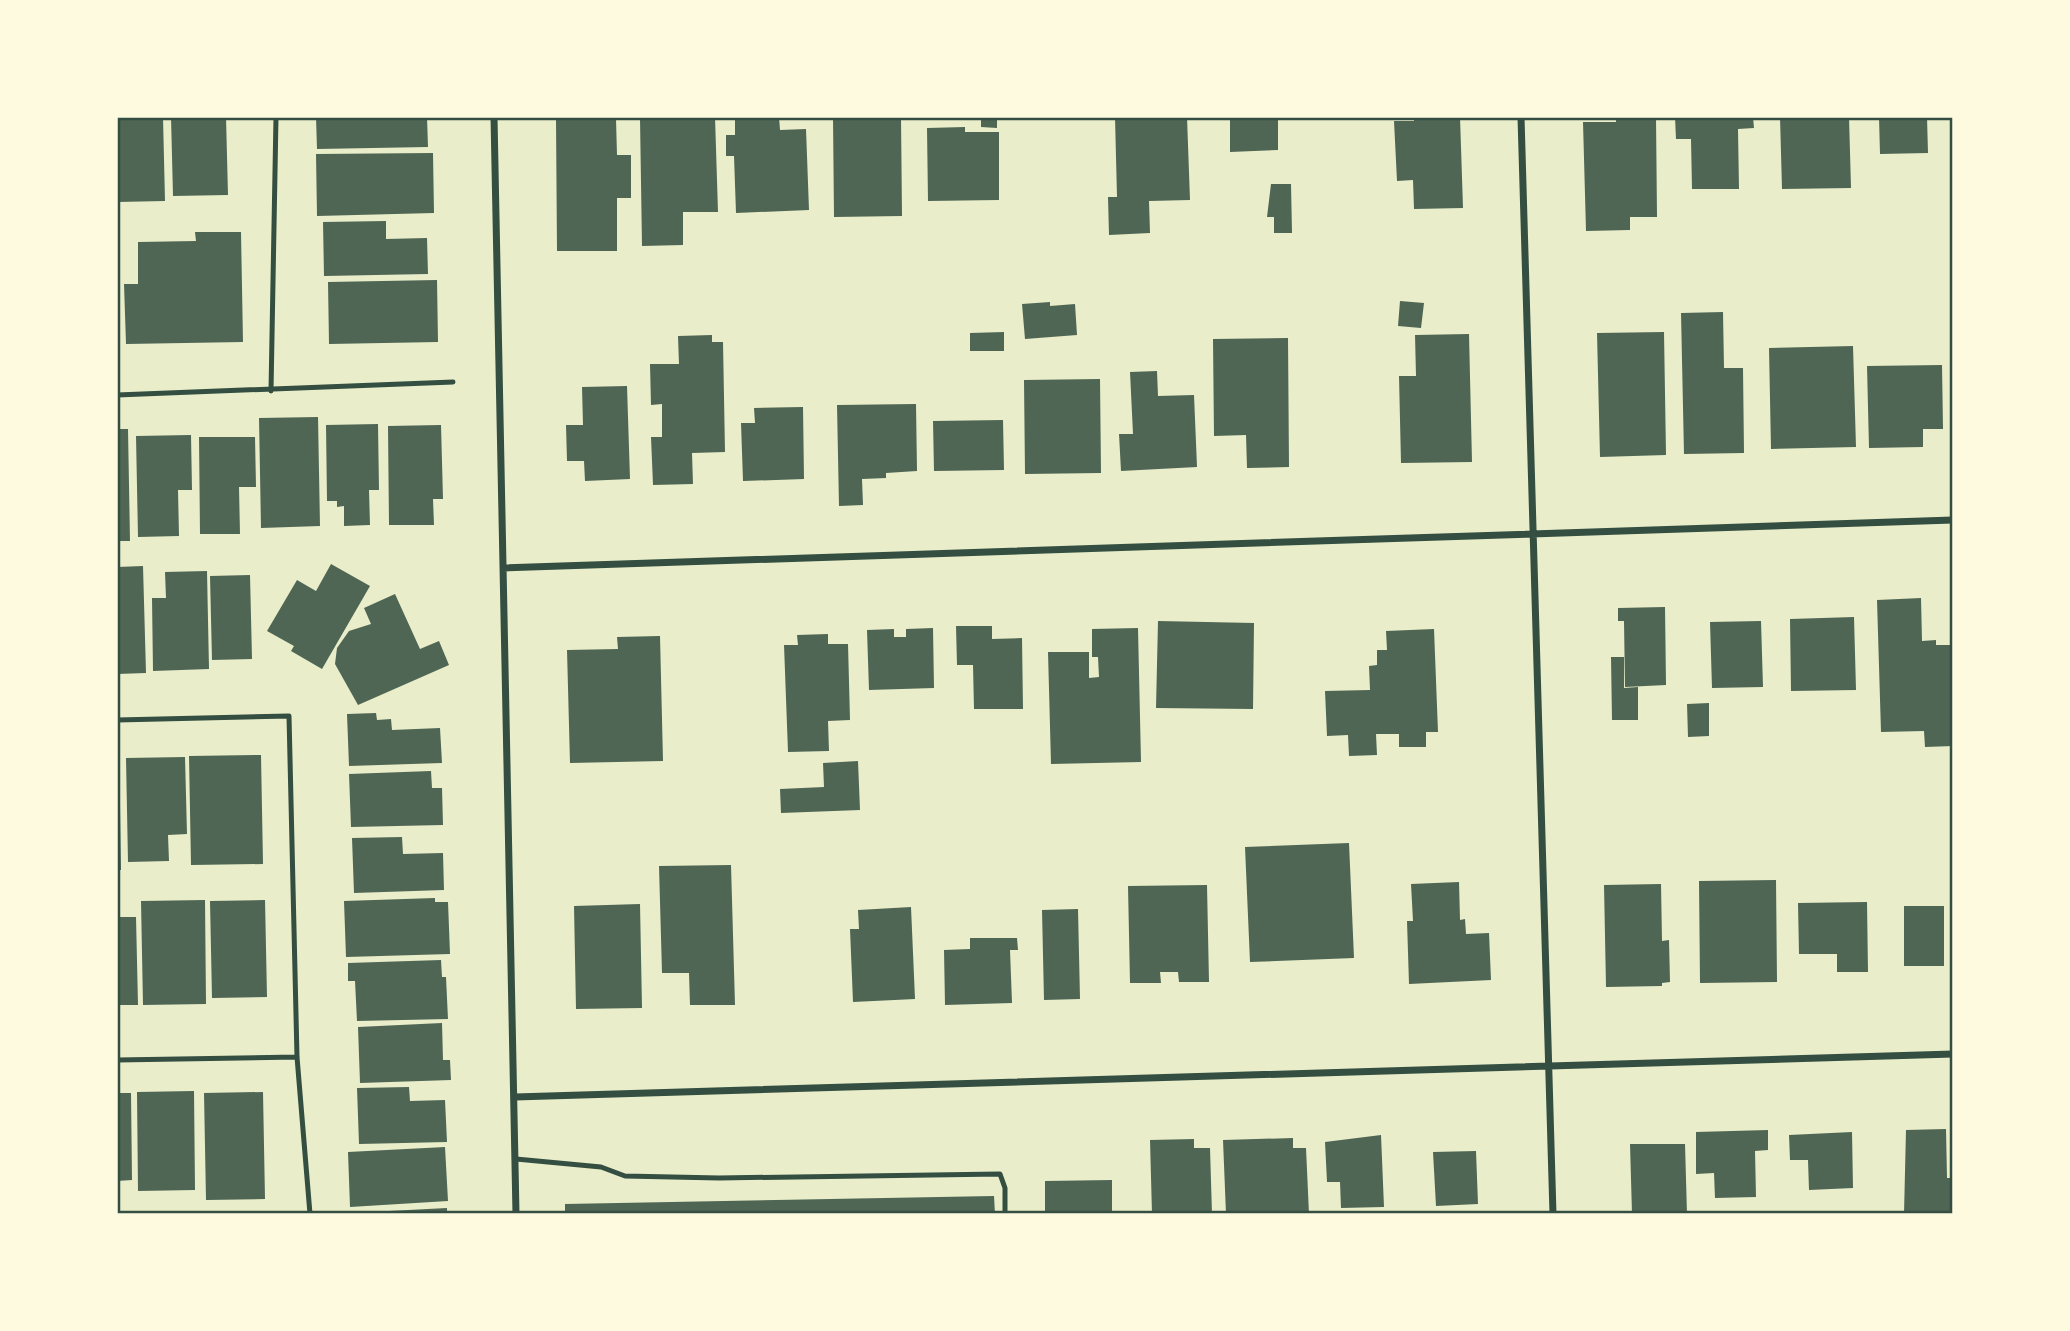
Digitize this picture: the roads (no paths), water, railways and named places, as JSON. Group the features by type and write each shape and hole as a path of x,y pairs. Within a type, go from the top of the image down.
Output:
{"street":[{"path":"494,117 516,1097 516,1214"},
{"path":"1521,117 1553,1214"},
{"path":"503,568 1953,520"},
{"path":"516,1097 1953,1054"}],"lane":[{"path":"271,391 276,117"},
{"path":"117,395 453,382"},
{"path":"117,720 289,716 297,1057 310,1214"},
{"path":"117,1060 297,1057"},
{"path":"516,1159 601,1167 625,1176 719,1178 1000,1174 1005,1188 1006,1214"}]}
